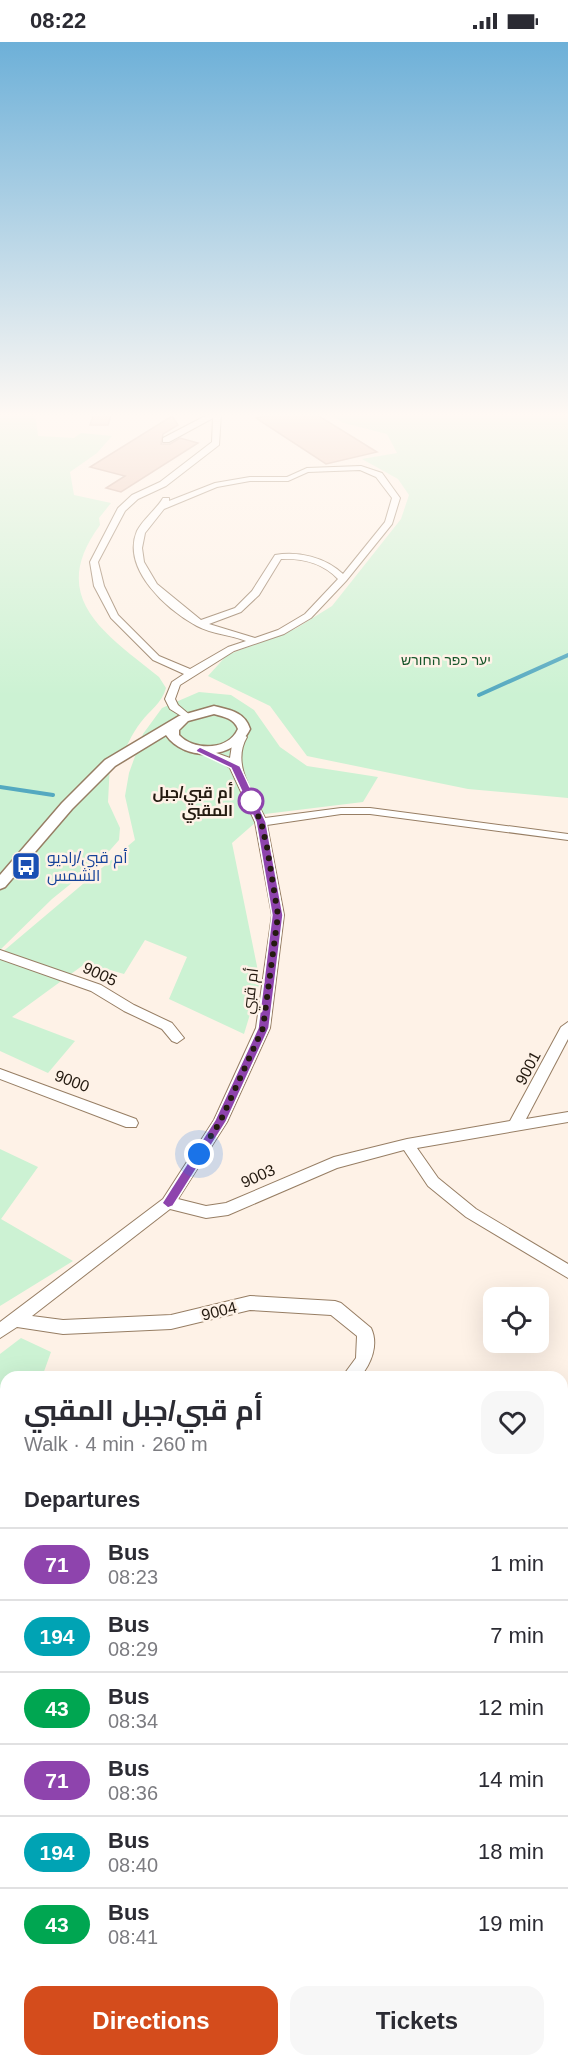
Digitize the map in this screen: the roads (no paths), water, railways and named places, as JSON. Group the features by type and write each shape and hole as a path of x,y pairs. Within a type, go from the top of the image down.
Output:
{"street":[{"path":"124,508 94,562 99,586 114,616 156,658 192,673"},
{"path":"163,508 141,533 137,561 149,580 170,602 200,624 221,633 239,633 255,640"},
{"path":"186,716 174,707 170,699 176,684 231,649 281,632 308,616 343,579 389,522 393,508"},
{"path":"200,624 238,610 256,594 278,557 291,556 332,566 343,579"},
{"path":"0,884 67,806 110,763 175,725 186,716 214,710 234,715 245,727 243,737 237,746 235,766 176,738 173,732 175,725"},
{"path":"126,754 160,745 225,748 243,737"},
{"name":"أم قبي","path":"168,1203 220,1122 263,1028 278,915 261,822 235,766"},
{"path":"261,822 341,811 370,811 568,837"},
{"name":"9005","path":"0,954 96,988 129,1008 167,1026 177,1038"},
{"name":"9001","path":"516,1124 568,1027"},
{"name":"9000","path":"0,1074 131,1123"},
{"name":"9003","path":"168,1203 206,1212 228,1209 334,1163 407,1144 568,1117"},
{"path":"407,1144 433,1182 471,1213 568,1272"},
{"path":"0,1330 168,1203"},
{"name":"9004","path":"16,1320 63,1327 171,1323 250,1304 335,1308 366,1333 364,1360 355,1371"}],"waterway":[{"path":"479,695 568,655"},
{"path":"0,787 53,795"}],"place":[{"name":"أم قبي/جبل المقبي","path":"251,801"},
{"name":"أم قبي/راديو الشمس","path":"26,866"}],"park label":[{"name":"יער כפר החורש","path":"446,660"}]}
